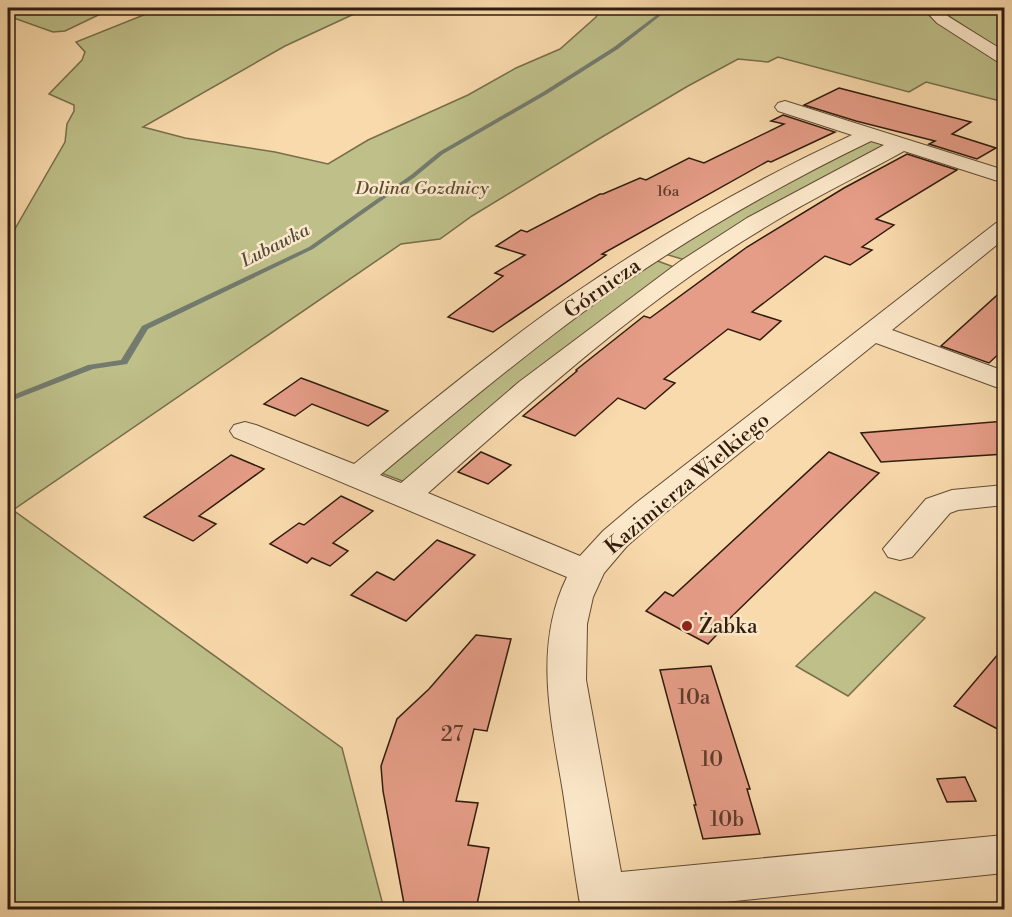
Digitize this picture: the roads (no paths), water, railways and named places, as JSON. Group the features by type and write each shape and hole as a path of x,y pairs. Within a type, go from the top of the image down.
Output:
{"street":[{"path":"931,8 943,20 1005,58"},
{"path":"785,107 1005,177"},
{"name":"Górnicza","path":"357,477 539,332 650,254 752,194 870,134"},
{"name":"Górnicza","path":"405,496 529,388 688,267 765,217 902,144"},
{"name":"Kazimierza Wielkiego","path":"603,902 567,694 566,656 570,621 587,572 615,538 648,510 1005,228"},
{"path":"650,254 688,267"},
{"path":"874,333 1005,381"},
{"path":"245,431 587,572"},
{"path":"900,549 938,506 952,500 1005,495"},
{"path":"603,902 1005,854"}],"waterway":[{"name":"Lubawka","path":"8,400 91,367 124,362 145,328 311,248 413,176 441,153 545,93 616,48 668,8"}],"place":[{"name":"Żabka","path":"687,626"}],"park label":[{"name":"Dolina Gozdnicy","path":"422,188"}]}
